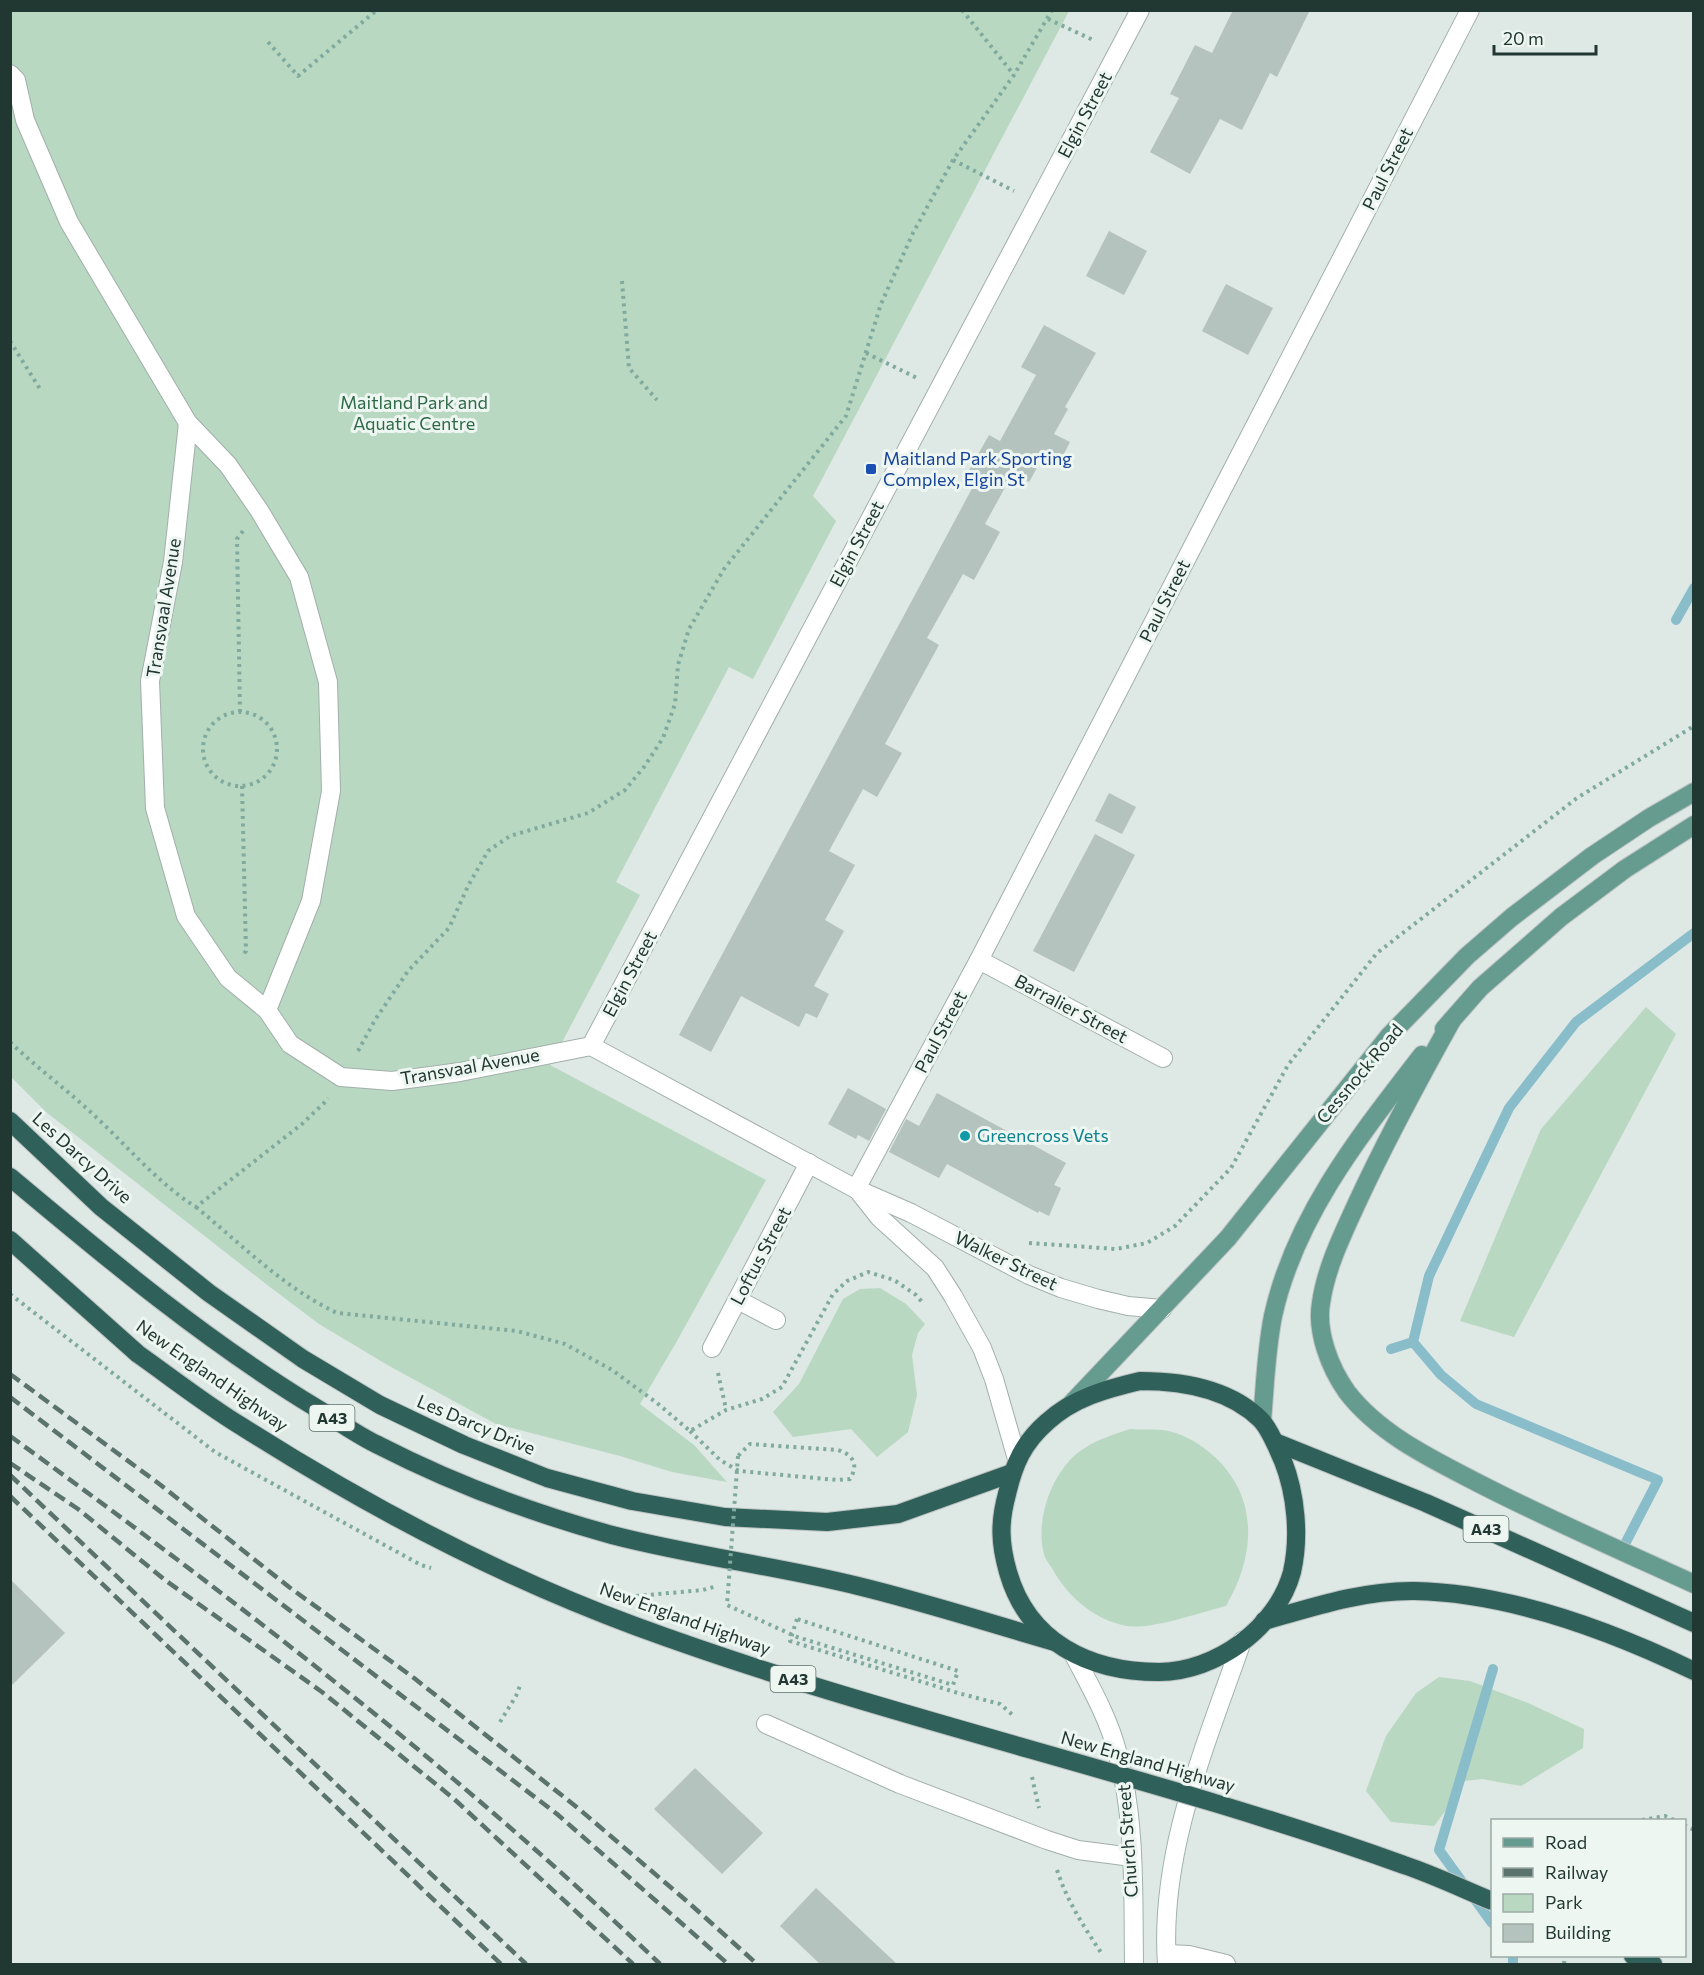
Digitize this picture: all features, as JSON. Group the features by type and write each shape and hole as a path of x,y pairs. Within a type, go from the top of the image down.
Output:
{"highway":[{"name":"Les Darcy Drive","path":"10,1121 101,1207 209,1293 303,1359 380,1405 464,1445 547,1478 632,1501 725,1517 827,1522 898,1514 1015,1466"},
{"name":"A43","path":"10,1177 119,1269 186,1321 279,1386 376,1445 465,1484 544,1514 612,1535 860,1586 1054,1642"},
{"name":"New England Highway","path":"10,1240 138,1354 239,1425 377,1507 525,1581 632,1625 727,1658 892,1710 1217,1803 1405,1865 1491,1901"},
{"name":"A43","path":"1140,1381 1165,1381 1191,1385 1242,1405 1262,1421 1275,1442 1287,1473 1294,1502 1296,1539 1292,1572 1281,1598 1264,1621 1222,1655 1197,1667 1161,1672 1125,1670 1074,1655 1054,1642 1034,1624 1019,1603 1002,1551 1001,1517 1015,1466 1027,1444 1047,1422 1070,1405 1102,1390 1140,1381"},
{"name":"A43","path":"1275,1442 1426,1503 1694,1623"},
{"name":"A43","path":"1264,1621 1322,1604 1372,1594 1414,1591 1461,1595 1520,1606 1584,1625 1655,1652 1694,1671"},
{"path":"1635,1957 1653,1965"}],"main road":[{"name":"Cessnock Road","path":"1070,1405 1228,1238 1389,1036 1467,956 1512,917 1592,856 1649,818 1694,792"},
{"name":"Cessnock Road","path":"1262,1421 1267,1356 1274,1315 1290,1261 1312,1212 1344,1160 1378,1112 1480,988 1561,917 1626,869 1694,825"},
{"path":"1452,1020 1369,1177 1334,1254 1321,1304 1322,1335 1332,1364 1347,1392 1394,1436 1522,1505 1694,1584"}],"street":[{"name":"Elgin Street","path":"591,1046 1140,10"},
{"name":"Paul Street","path":"856,1189 979,960 1470,10"},
{"path":"10,74 16,80 25,120 69,222 188,423 228,465 259,510 299,577 328,682 331,791 311,901 267,1010"},
{"name":"Transvaal Avenue","path":"188,423 173,562 150,681 155,808 186,916 228,978 267,1010 290,1044 340,1077 392,1081 460,1072 591,1046"},
{"name":"Barralier Street","path":"979,960 1163,1058"},
{"name":"Walker Street","path":"591,1046 856,1189 911,1213 1000,1262 1061,1288 1128,1306 1162,1309"},
{"name":"Loftus Street","path":"712,1348 809,1163"},
{"name":"Walker Street","path":"856,1189 879,1217 935,1268 953,1296 982,1348 994,1379 1015,1466"},
{"path":"738,1300 776,1320"},
{"name":"Church Street","path":"1167,1959 1168,1905 1172,1867 1196,1769 1242,1641"},
{"name":"Church Street","path":"1074,1655 1100,1706 1116,1749 1127,1794 1132,1857 1134,1965"},
{"path":"766,1724 900,1784 1047,1840 1096,1854 1132,1857"},
{"path":"1167,1959 1189,1955 1226,1965"}],"path":[{"path":"268,42 298,76 377,10"},
{"path":"962,10 1014,75"},
{"path":"196,1207 310,1117 324,1103 354,1060 375,1020 408,971 449,928 468,886 488,851 510,836 588,813 625,790 644,767 663,738 675,704 678,665 689,629 724,569 846,416 886,294 913,232 953,160 1014,75 1052,10"},
{"path":"1048,19 1118,52"},
{"path":"953,160 1038,203"},
{"path":"622,281 629,368 657,400"},
{"path":"10,341 40,389"},
{"path":"866,353 939,389"},
{"path":"237,539 240,712"},
{"path":"240,712 253,714 264,721 273,730 277,742 277,755 273,767 254,783 242,786 219,779 211,771 203,749 210,728 219,719 240,712"},
{"path":"1024,1242 1116,1249 1148,1243 1175,1226 1231,1168 1288,1065 1377,953 1577,798 1694,726"},
{"path":"228,978 246,951 242,786"},
{"path":"10,1042 95,1116 179,1196 196,1207 294,1288 317,1304 337,1313 517,1331 565,1344 612,1370 657,1403 720,1460 739,1470 837,1480 850,1479 855,1471 855,1463 848,1454 838,1450 750,1444 738,1456 727,1605 787,1633 797,1637 953,1685 958,1671 797,1619 794,1630 790,1641 958,1693"},
{"path":"690,1431 726,1410 762,1399 782,1387 833,1294 847,1281 868,1272 894,1280 916,1295 924,1304"},
{"path":"712,1348 726,1410"},
{"path":"500,1722 521,1683"},
{"path":"1651,1819 1665,1816 1670,1819"}],"green space":[{"name":"Maitland Park and Aquatic Centre","path":"10,11 1069,11 813,496 836,521 753,679 729,667 616,882 640,895 550,1065 766,1180 640,1404 694,1445 727,1482 672,1472 496,1424 391,1367 319,1324 266,1284 46,1112 11,1077"},
{"path":"1646,1007 1676,1034 1514,1337 1460,1321 1541,1129"},
{"path":"880,1288 906,1304 925,1324 918,1333 912,1355 917,1395 908,1432 877,1457 851,1429 793,1437 773,1412 799,1384 843,1299 860,1289"},
{"path":"1130,1429 1163,1430 1199,1444 1225,1468 1237,1486 1245,1505 1248,1524 1247,1545 1236,1586 1226,1606 1176,1620 1137,1627 1115,1623 1094,1613 1075,1598 1046,1560 1042,1542 1043,1517 1050,1492 1062,1470 1076,1454 1090,1445"},
{"path":"1439,1677 1470,1681 1528,1703 1584,1729 1583,1748 1521,1786 1482,1779 1456,1782 1446,1810 1434,1826 1391,1822 1366,1791 1386,1736 1416,1693"}],"building":[{"path":"1233,10 1310,10 1277,77 1270,73 1242,130 1220,119 1190,174 1150,152 1179,98 1170,94 1195,45 1212,53"},
{"path":"1109,231 1147,251 1124,295 1086,276"},
{"path":"1226,284 1273,308 1248,355 1202,331"},
{"path":"1044,325 1096,353 1065,407 1068,409 1054,434 1070,442 1058,465 1043,457 1029,482 1013,473 985,524 1000,532 974,580 963,574 927,638 939,645 885,744 902,753 877,797 863,789 829,851 855,865 825,920 844,931 814,986 829,994 817,1018 806,1013 799,1027 741,996 711,1052 679,1035 976,481 966,476 989,435 1000,441 1036,375 1021,367"},
{"path":"1109,793 1136,807 1122,834 1095,821"},
{"path":"1095,834 1135,855 1074,972 1033,951"},
{"path":"848,1088 886,1109 869,1141 858,1135 856,1139 828,1124"},
{"name":"Greencross Vets","path":"937,1093 1066,1163 1054,1185 1061,1188 1049,1216 1039,1211 1038,1213 947,1164 939,1178 889,1152 906,1119 919,1126"},
{"path":"10,1579 65,1633 10,1687"},
{"path":"695,1768 763,1833 722,1874 654,1809"},
{"path":"816,1888 898,1965 821,1965 780,1926"}],"waterway":[{"path":"1676,620 1694,588"},
{"path":"1391,1349 1413,1342 1429,1276 1509,1108 1576,1022 1694,933"},
{"path":"1413,1342 1441,1375 1476,1404 1658,1480 1626,1542"},
{"path":"1491,1922 1439,1850 1493,1669"},
{"path":"1513,1957 1513,1964"}],"railway":[{"path":"10,1374 158,1483 289,1587 414,1678 579,1809 757,1964"},
{"path":"10,1397 557,1814 728,1964"},
{"path":"10,1436 262,1624 344,1689 505,1823 660,1964"},
{"path":"10,1463 78,1509 165,1580 322,1692 453,1798 633,1964"},
{"path":"10,1475 526,1964"},
{"path":"10,1496 501,1964"}],"place":[{"name":"Maitland Park Sporting Complex, Elgin St","path":"871,469"},
{"name":"Greencross Vets","path":"965,1136"}]}
